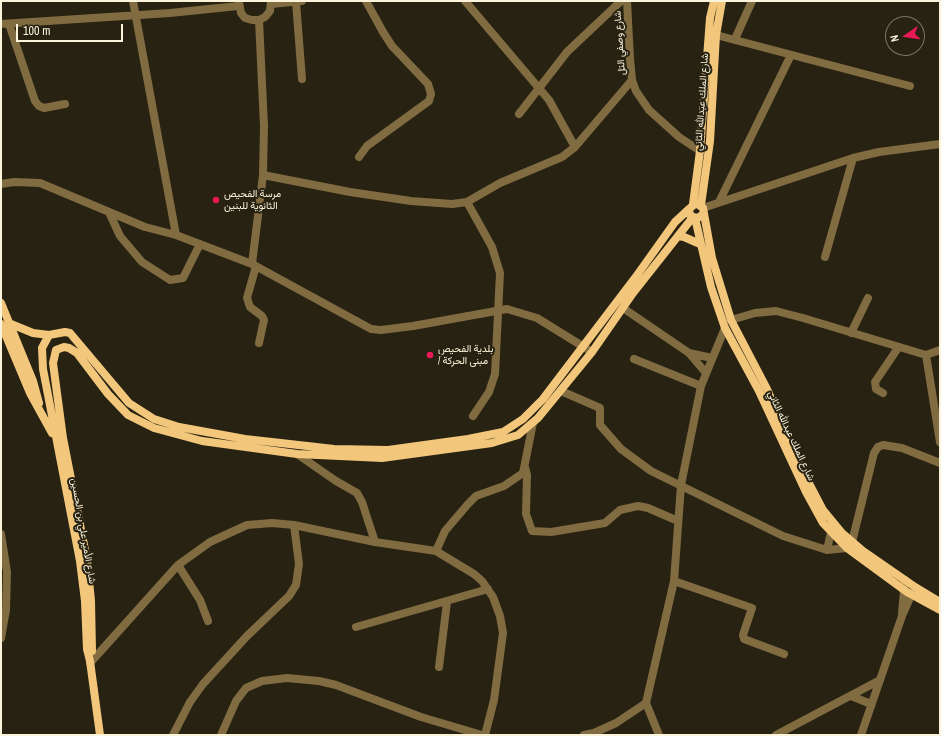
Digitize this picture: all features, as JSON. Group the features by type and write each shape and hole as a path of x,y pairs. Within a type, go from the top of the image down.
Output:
{"street":[{"path":"133,1 137,14 176,235"},
{"path":"359,158 367,146 429,101 431,94 428,84 392,46 382,32 366,1"},
{"path":"465,1 549,100 574,147"},
{"path":"519,114 567,52 621,1"},
{"name":"شارع وصفي التل","path":"627,1 632,80 639,98 649,110 679,137 700,150"},
{"name":"شارع الملك عبدالله الثاني","path":"714,1 710,18 700,150 690,215 694,218 700,244 725,328 759,392 806,492 817,513 831,532 905,580 913,591 940,610"},
{"name":"شارع الملك عبدالله الثاني","path":"722,1 716,36 714,94 702,209 715,269 731,320 767,389 818,502 828,518 850,545 903,589 913,591 940,602"},
{"path":"735,39 752,1"},
{"path":"65,104 44,108 39,106 35,101 5,24 177,12 239,3 241,13 245,18 259,20 265,17 270,11 271,3 299,2 302,79"},
{"path":"259,20 264,126 263,175 254,265 247,298 250,306 262,316 264,320 259,344"},
{"path":"716,36 735,39 910,86"},
{"path":"720,202 791,55"},
{"path":"263,175 350,192 411,201 452,204 467,202 500,183 528,170 552,162 574,147 632,80"},
{"path":"59,437 53,363 54,353 64,346 77,353 108,394 128,414 143,423 174,435 202,441 273,447 388,450 503,432 523,419 543,399 635,278 675,222 691,206 702,209 853,158 879,152 940,144"},
{"path":"825,257 853,158"},
{"path":"2,182 22,181 40,183 145,227 176,235 254,265 371,329 381,330 413,326 498,310 513,309 530,315 592,352"},
{"path":"467,202 492,247 500,273 494,383 473,416"},
{"path":"11,324 30,332 49,334 65,332 75,336 124,398 136,409 154,419 297,454 382,458 462,448 505,440 518,435 534,423 592,352 623,308 678,236 694,218 701,216 702,209"},
{"path":"109,212 120,236 142,262 170,280 183,278 200,244"},
{"path":"678,236 700,244"},
{"path":"851,333 868,298"},
{"name":"شارع الأمير علي بن الحسين","path":"1,302 11,324 34,386 39,408"},
{"path":"623,308 689,353 706,373"},
{"path":"731,320 755,313 776,311 926,355 940,350"},
{"name":"شارع الأمير علي بن الحسين","path":"1,324 26,384 39,408 59,437 80,561 85,601 86,649 90,662 100,735"},
{"path":"659,735 646,704 674,581 681,485 701,386 725,328"},
{"path":"49,334 42,348 42,355 59,437"},
{"path":"883,392 876,389 875,382 898,348"},
{"path":"689,353 712,358"},
{"path":"926,355 940,442"},
{"path":"634,359 701,386"},
{"path":"561,391 597,405 600,408 600,425 621,449 651,471 783,536 827,550 850,545 874,453 878,447 883,445 902,448 940,463"},
{"path":"436,551 445,532 476,496 511,482 523,473 534,423"},
{"path":"297,454 336,481 357,493 362,502 375,542"},
{"path":"525,467 527,475 526,514 532,531 551,532 605,523 620,510 638,506 648,508 678,521"},
{"path":"90,662 178,565 210,542 246,525 260,523 294,526 375,542 436,551 474,574 488,589 499,611 503,633 494,700 485,735"},
{"path":"173,735 190,702 204,684 247,636 289,596 296,585 298,564 294,526"},
{"path":"827,550 831,532"},
{"path":"1,534 7,572 6,610 1,638"},
{"path":"178,565 200,600 208,621"},
{"path":"902,616 903,589 905,580"},
{"path":"674,581 752,608 743,635 744,639 784,654"},
{"path":"356,627 488,589"},
{"path":"861,735 902,616 913,591"},
{"path":"439,667 446,602"},
{"path":"222,735 236,701 246,688 262,681 288,678 320,681 336,685 421,717 482,735"},
{"path":"776,735 880,680"},
{"path":"851,696 871,704"},
{"path":"584,735 594,733 616,723 646,704"}],"place":[{"name":"مرسة الفحيص الثانوية للبنين","path":"216,200"},
{"name":"بلدية الفحيص / مبنى الحركة","path":"430,355"}]}
